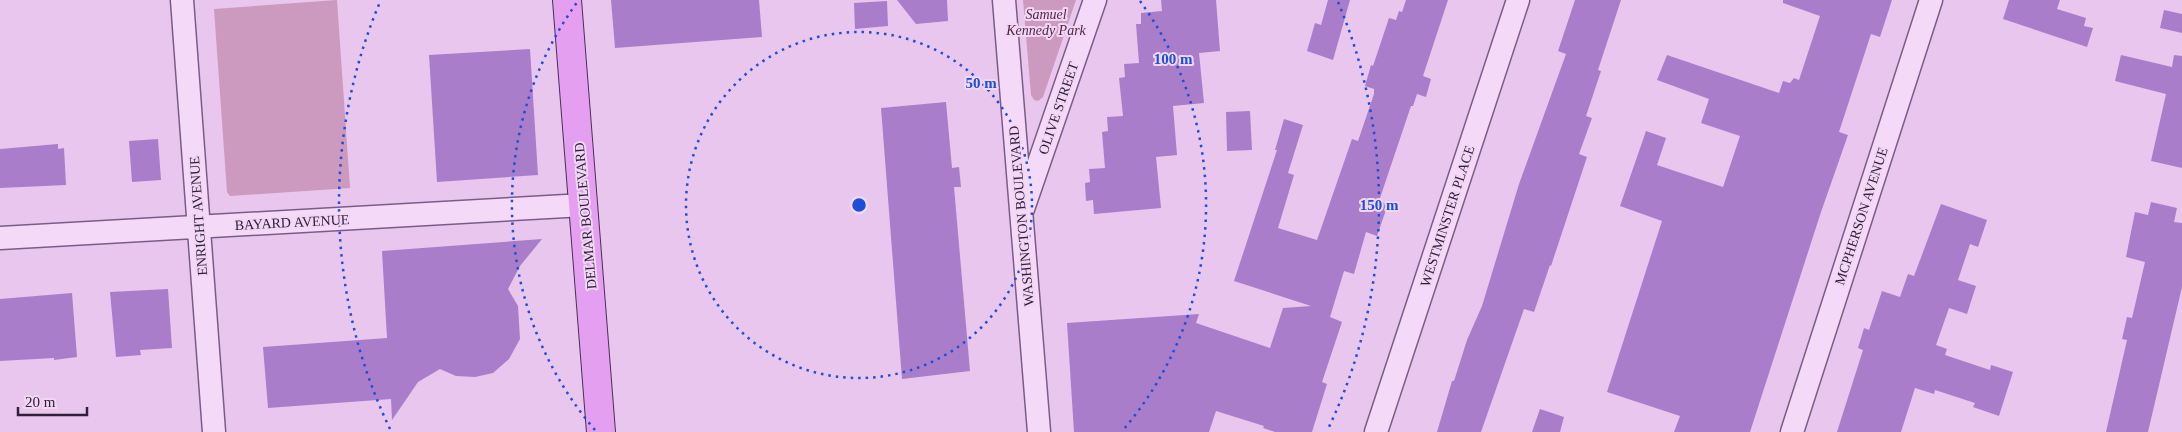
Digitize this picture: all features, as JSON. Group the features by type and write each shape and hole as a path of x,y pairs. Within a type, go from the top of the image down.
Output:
{"main road":[{"name":"DELMAR BOULEVARD","path":"567,0 601,432"}],"street":[{"name":"ENRIGHT AVENUE","path":"182,0 214,432"},
{"name":"WASHINGTON BOULEVARD","path":"1004,0 1038,432"},
{"name":"OLIVE STREET","path":"1021,217 1095,0"},
{"name":"WESTMINSTER PLACE","path":"1376,432 1518,0"},
{"name":"MCPHERSON AVENUE","path":"1792,432 1931,0"},
{"name":"BAYARD AVENUE","path":"0,238 584,206"}],"green space":[{"path":"337,0 350,188 230,196 227,192 214,9"},
{"name":"Samuel Kennedy Park","path":"1023,0 1076,0 1043,97 1038,101 1034,100 1031,95"}],"building":[{"path":"611,0 759,0 762,37 615,48"},
{"path":"897,0 947,0 948,21 916,24"},
{"path":"1161,0 1216,0 1220,51 1199,53 1204,103 1173,106 1177,155 1156,157 1161,208 1094,214 1093,200 1086,201 1085,183 1090,182 1089,169 1105,168 1102,132 1108,131 1107,117 1123,116 1119,78 1125,77 1124,64 1139,63 1136,24 1141,24 1141,13 1162,11"},
{"path":"1328,0 1350,0 1333,60 1307,51 1315,23 1321,25"},
{"path":"1406,0 1448,0 1423,76 1431,79 1426,97 1417,94 1413,106 1411,106 1379,201 1388,204 1377,236 1366,232 1354,274 1344,271 1330,317 1342,322 1322,382 1327,384 1312,432 1275,432 1263,428 1264,426 1216,411 1209,432 1074,432 1067,323 1199,314 1196,323 1270,348 1283,308 1311,306 1234,281 1277,150 1275,150 1284,119 1303,125 1288,173 1294,175 1278,228 1317,240 1352,139 1358,141 1374,94 1374,89 1365,86 1371,65 1373,66 1389,18 1396,20 1399,11 1402,12"},
{"path":"1575,0 1621,0 1598,70 1601,71 1586,116 1592,118 1579,154 1587,157 1534,312 1524,309 1481,432 1437,432 1452,381 1454,381 1467,340 1482,306 1519,184 1566,54 1558,51"},
{"path":"1783,0 1892,0 1880,37 1871,34 1839,132 1848,135 1821,212 1750,432 1674,432 1680,416 1607,392 1662,221 1620,206 1646,131 1666,138 1657,165 1723,187 1740,136 1701,123 1709,99 1657,80 1667,55 1779,93 1783,81 1790,83 1794,78 1799,80 1820,16 1783,3"},
{"path":"2009,0 2060,0 2057,9 2086,18 2084,26 2093,28 2087,47 2003,19"},
{"path":"887,1 888,26 855,29 854,3"},
{"path":"2164,10 2182,14 2182,33 2160,28"},
{"path":"530,49 538,175 437,182 429,55"},
{"path":"2121,55 2172,67 2174,55 2182,56 2182,168 2151,161 2166,94 2115,81"},
{"path":"946,102 952,168 959,167 961,187 954,187 970,371 902,379 881,108"},
{"path":"1250,111 1252,150 1227,151 1226,112"},
{"path":"158,139 161,180 132,182 129,141"},
{"path":"58,144 58,149 64,148 66,185 0,188 0,149"},
{"path":"2151,202 2177,208 2174,222 2182,223 2182,287 2148,432 2106,432 2127,340 2122,339 2127,317 2132,318 2145,262 2126,257 2135,212 2148,215"},
{"path":"1941,204 1987,220 1978,247 1970,244 1958,280 1976,286 1967,314 1949,308 1936,345 1947,349 1945,355 1990,370 1991,365 2013,372 1999,416 1973,407 1975,403 1935,390 1934,394 1915,388 1901,432 1837,432 1863,350 1858,348 1864,328 1869,330 1882,291 1900,297 1908,274 1914,276"},
{"path":"542,239 520,266 508,289 518,306 520,339 509,359 493,373 475,377 456,376 440,369 418,382 392,420 391,399 268,408 263,347 387,338 382,251"},
{"path":"168,289 172,348 140,350 141,355 116,357 110,292"},
{"path":"72,293 77,357 54,360 54,358 0,361 0,299"},
{"path":"1540,409 1564,417 1560,432 1532,432"}]}
